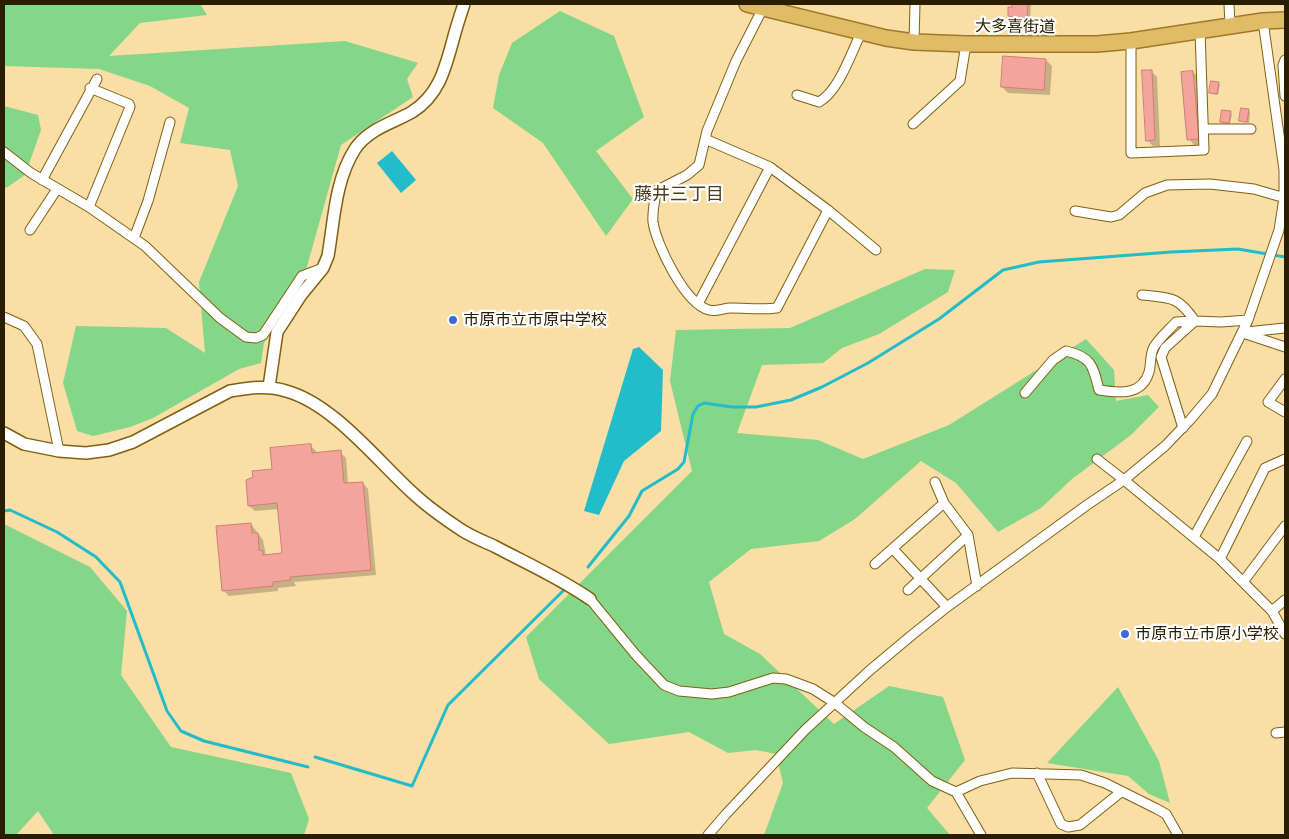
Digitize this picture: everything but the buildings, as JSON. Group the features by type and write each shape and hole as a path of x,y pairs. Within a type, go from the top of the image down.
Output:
{"highway":[{"name":"大多喜街道","path":"747,4 861,33 914,42 966,44 1062,46 1131,41 1230,25 1285,20"}],"street":[{"path":"269,387 277,332 301,295 323,268 328,256 345,167 356,148 364,139 385,125 413,111 432,93 442,78 447,65 464,4"},
{"path":"914,42 915,4"},
{"path":"1229,4 1230,25"},
{"path":"763,8 736,61 707,130 699,165 688,175 656,191 653,221 657,239 683,290 690,298 707,310 716,311 729,308 767,310 777,308 828,210"},
{"path":"708,835 805,730 912,635 947,607 1124,480 1165,446 1212,394 1248,320 1282,230 1285,198 1284,170 1263,21"},
{"path":"1131,41 1131,154 1204,150 1200,30"},
{"path":"797,95 819,102 826,98 838,82 861,33"},
{"path":"913,124 960,81 966,44"},
{"path":"1285,60 1285,96"},
{"path":"42,180 97,78"},
{"path":"89,207 130,108 129,104 90,88"},
{"path":"134,238 148,201 170,122"},
{"path":"1204,129 1251,129"},
{"path":"705,139 770,167 828,210 876,250"},
{"path":"4,152 31,173 89,207 145,246 220,318 246,337 256,338 263,335 302,276 323,268"},
{"path":"698,304 770,167"},
{"path":"1075,211 1111,218 1119,215 1145,193 1167,185 1210,184 1254,188 1285,198"},
{"path":"30,230 57,189"},
{"path":"1142,295 1169,297 1184,305 1195,321"},
{"path":"4,317 24,326 37,344 59,451"},
{"path":"1026,393 1053,360 1066,351 1079,354 1090,360 1100,390 1129,392 1141,386 1149,373 1153,348 1176,322 1248,320"},
{"path":"1183,428 1161,357 1164,348 1195,321"},
{"path":"1242,333 1285,328"},
{"path":"1242,333 1285,347"},
{"path":"1285,379 1268,402 1285,412"},
{"path":"4,433 24,444 59,451 86,453 109,450 133,442 230,391 269,387 301,396 324,409 416,496 461,530 572,586 590,598 635,654 664,685 679,691 712,694 729,692 773,678 786,679 813,689 894,747 932,781 956,792 981,835"},
{"path":"1194,537 1247,441"},
{"path":"1097,459 1220,559 1272,611 1285,634"},
{"path":"1220,559 1266,468 1285,459"},
{"path":"935,482 944,503 968,535 977,586"},
{"path":"875,564 944,503"},
{"path":"1243,582 1285,526"},
{"path":"908,590 968,535"},
{"path":"893,548 947,607"},
{"path":"1272,611 1285,600"},
{"path":"1276,733 1285,732"},
{"path":"956,792 980,781 1012,773 1081,775 1105,783 1166,814 1178,835"},
{"path":"1037,773 1061,824 1068,826 1080,824 1121,792"}],"green space":[{"path":"4,4 200,4 207,15 140,23 109,56 345,41 418,63 407,79 413,97 341,145 301,288 264,343 261,363 239,369 153,418 130,427 93,436 77,431 63,383 76,326 166,328 205,353 199,282 238,186 230,150 180,143 189,108 150,86 99,69 4,66"},
{"path":"560,11 614,36 644,117 596,151 633,199 606,236 543,143 493,108 499,75 512,43"},
{"path":"4,106 38,115 41,130 25,175 6,188 4,186"},
{"path":"925,269 955,270 948,292 879,334 842,348 823,363 762,365 737,433 818,440 863,459 949,425 1086,339 1114,370 1116,401 1148,395 1159,407 1131,435 1072,479 1041,508 998,532 956,483 921,461 855,519 819,541 751,549 709,582 724,634 760,654 834,724 889,686 943,697 965,760 927,808 950,835 764,835 783,783 776,754 756,750 728,753 689,732 609,744 539,679 526,637 692,471 670,381 676,330 790,328"},
{"path":"4,524 90,567 127,611 121,675 171,747 291,773 309,819 304,835 54,835 38,811 16,835 4,835"},
{"path":"1118,687 1159,761 1170,803 1149,794 1128,776 1047,763"}],"water":[{"path":"392,151 416,180 401,193 377,163"},
{"path":"639,347 663,370 661,431 624,461 599,515 584,511 633,349"}],"waterway":[{"path":"588,567 629,516 642,491 678,469 684,462 693,414 698,406 704,403 732,407 756,407 791,400 822,387 868,363 939,319 1003,270 1039,262 1171,252 1238,249 1285,257"},
{"path":"4,511 10,510 57,532 96,557 120,582 167,711 181,731 204,741 308,767"},
{"path":"315,757 412,786 448,705 564,590"}],"place":[{"name":"市原市立市原中学校","path":"453,320"},
{"name":"市原市立市原小学校","path":"1125,634"}],"district":[{"name":"藤井三丁目","path":"679,195"}]}
